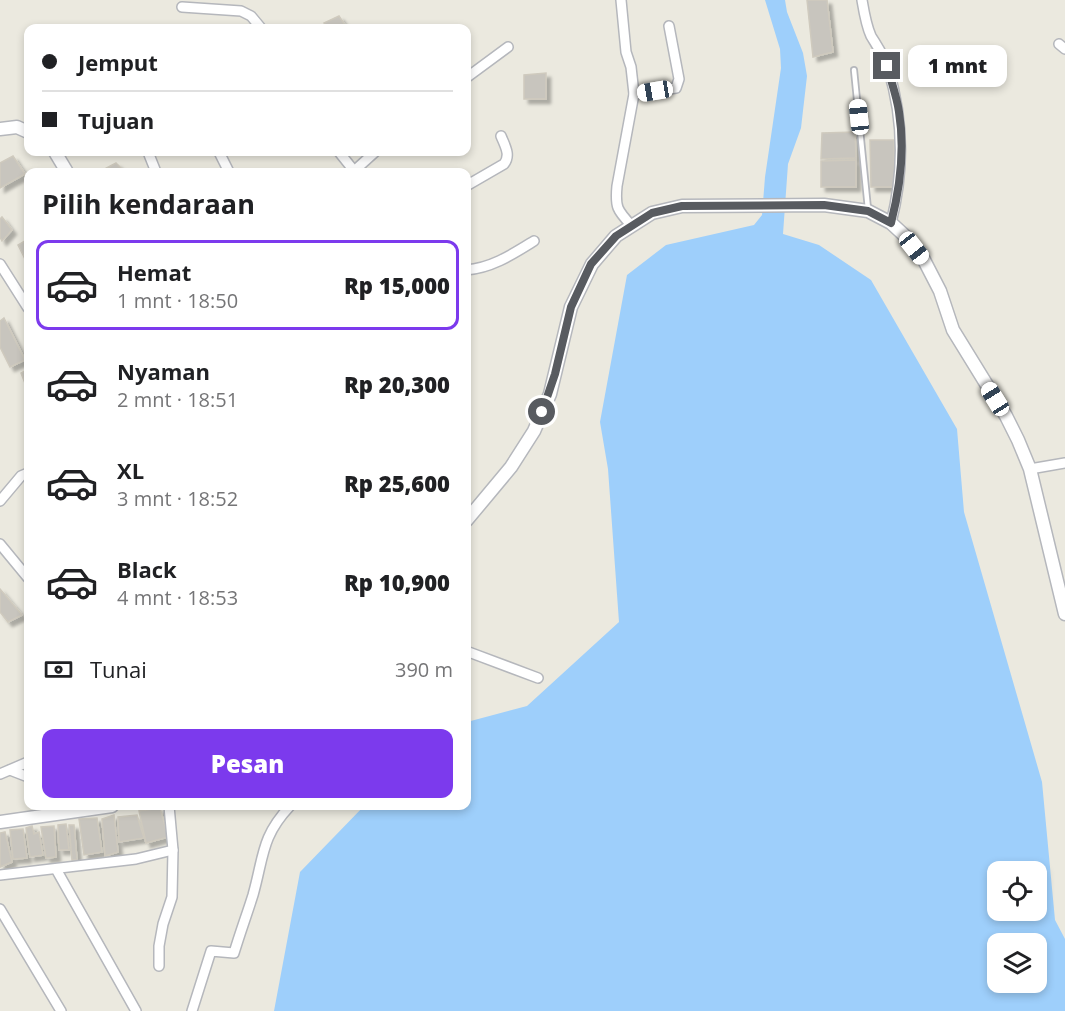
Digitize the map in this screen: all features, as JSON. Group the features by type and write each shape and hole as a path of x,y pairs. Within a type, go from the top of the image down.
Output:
{"street":[{"path":"621,0 626,52 631,67 634,94 616,201 618,211 631,225"},
{"path":"862,0 870,33 887,66 899,113 901,162 899,190 891,223"},
{"path":"182,7 241,11 251,16 258,24"},
{"path":"634,94 676,88 678,85 679,79 669,26"},
{"path":"471,74 508,47"},
{"path":"0,129 17,127 24,130"},
{"path":"471,183 507,160 508,154 501,136"},
{"path":"358,168 371,156"},
{"path":"471,515 511,467 534,431 550,394 571,307 591,264 616,236 652,213 682,206 824,205 868,211 891,223 924,261 940,291 953,330 1005,416 1030,469 1065,614"},
{"path":"471,270 507,258 534,241"},
{"path":"0,264 24,302"},
{"path":"1030,469 1065,463"},
{"path":"0,501 24,475"},
{"path":"0,544 24,573"},
{"path":"471,653 538,678"},
{"path":"0,774 24,764"},
{"path":"10,770 24,775"},
{"path":"0,822 84,810"},
{"path":"159,966 159,946 171,897 173,850 169,810"},
{"path":"192,1011 211,951 231,954 234,952 253,893 265,842 286,810"},
{"path":"0,875 136,859 173,850"},
{"path":"56,869 136,1011"},
{"path":"0,909 61,1011"}],"lane":[{"path":"854,69 868,211"}],"water":[{"path":"765,0 785,0 787,12 803,53 807,76 801,128 788,164 783,234 819,245 871,280 957,429 964,512 1042,782 1055,920 1065,939 1065,1011 274,1011 300,872 360,810 471,810 471,721 527,706 619,622 608,469 600,422 627,275 666,245 754,225 762,215 765,177 781,68 780,49"}],"building":[{"path":"807,0 827,0 833,52 813,57"},
{"path":"339,16 344,24 325,24"},
{"path":"546,73 546,99 524,99 524,75"},
{"path":"855,132 856,158 821,159 822,133"},
{"path":"870,140 894,140 895,187 871,187"},
{"path":"13,156 24,175 0,188 0,163"},
{"path":"856,160 856,187 821,187 821,161"},
{"path":"116,163 121,168 107,168"},
{"path":"2,217 12,230 2,241 0,219"},
{"path":"24,241 24,257 18,245"},
{"path":"4,318 24,358 24,360 10,367 0,347 0,321"},
{"path":"0,589 22,615 8,622 0,612"},
{"path":"161,810 168,837 146,843 139,811"},
{"path":"114,815 118,852 105,856 102,819"},
{"path":"137,815 144,838 119,842 118,817"},
{"path":"97,818 102,852 84,855 79,819"},
{"path":"66,824 69,850 59,850 58,825"},
{"path":"69,825 74,825 77,860 72,860"},
{"path":"32,826 34,834 39,832 43,855 30,857 26,828"},
{"path":"54,826 56,857 46,858 41,827"},
{"path":"23,829 27,858 13,859 10,830"},
{"path":"5,832 12,862 0,867 0,833"}],"route":[{"path":"542,412 550,394 571,307 591,264 616,236 652,213 682,206 824,205 868,211 891,223 899,190 901,162 899,113 887,66"}]}
